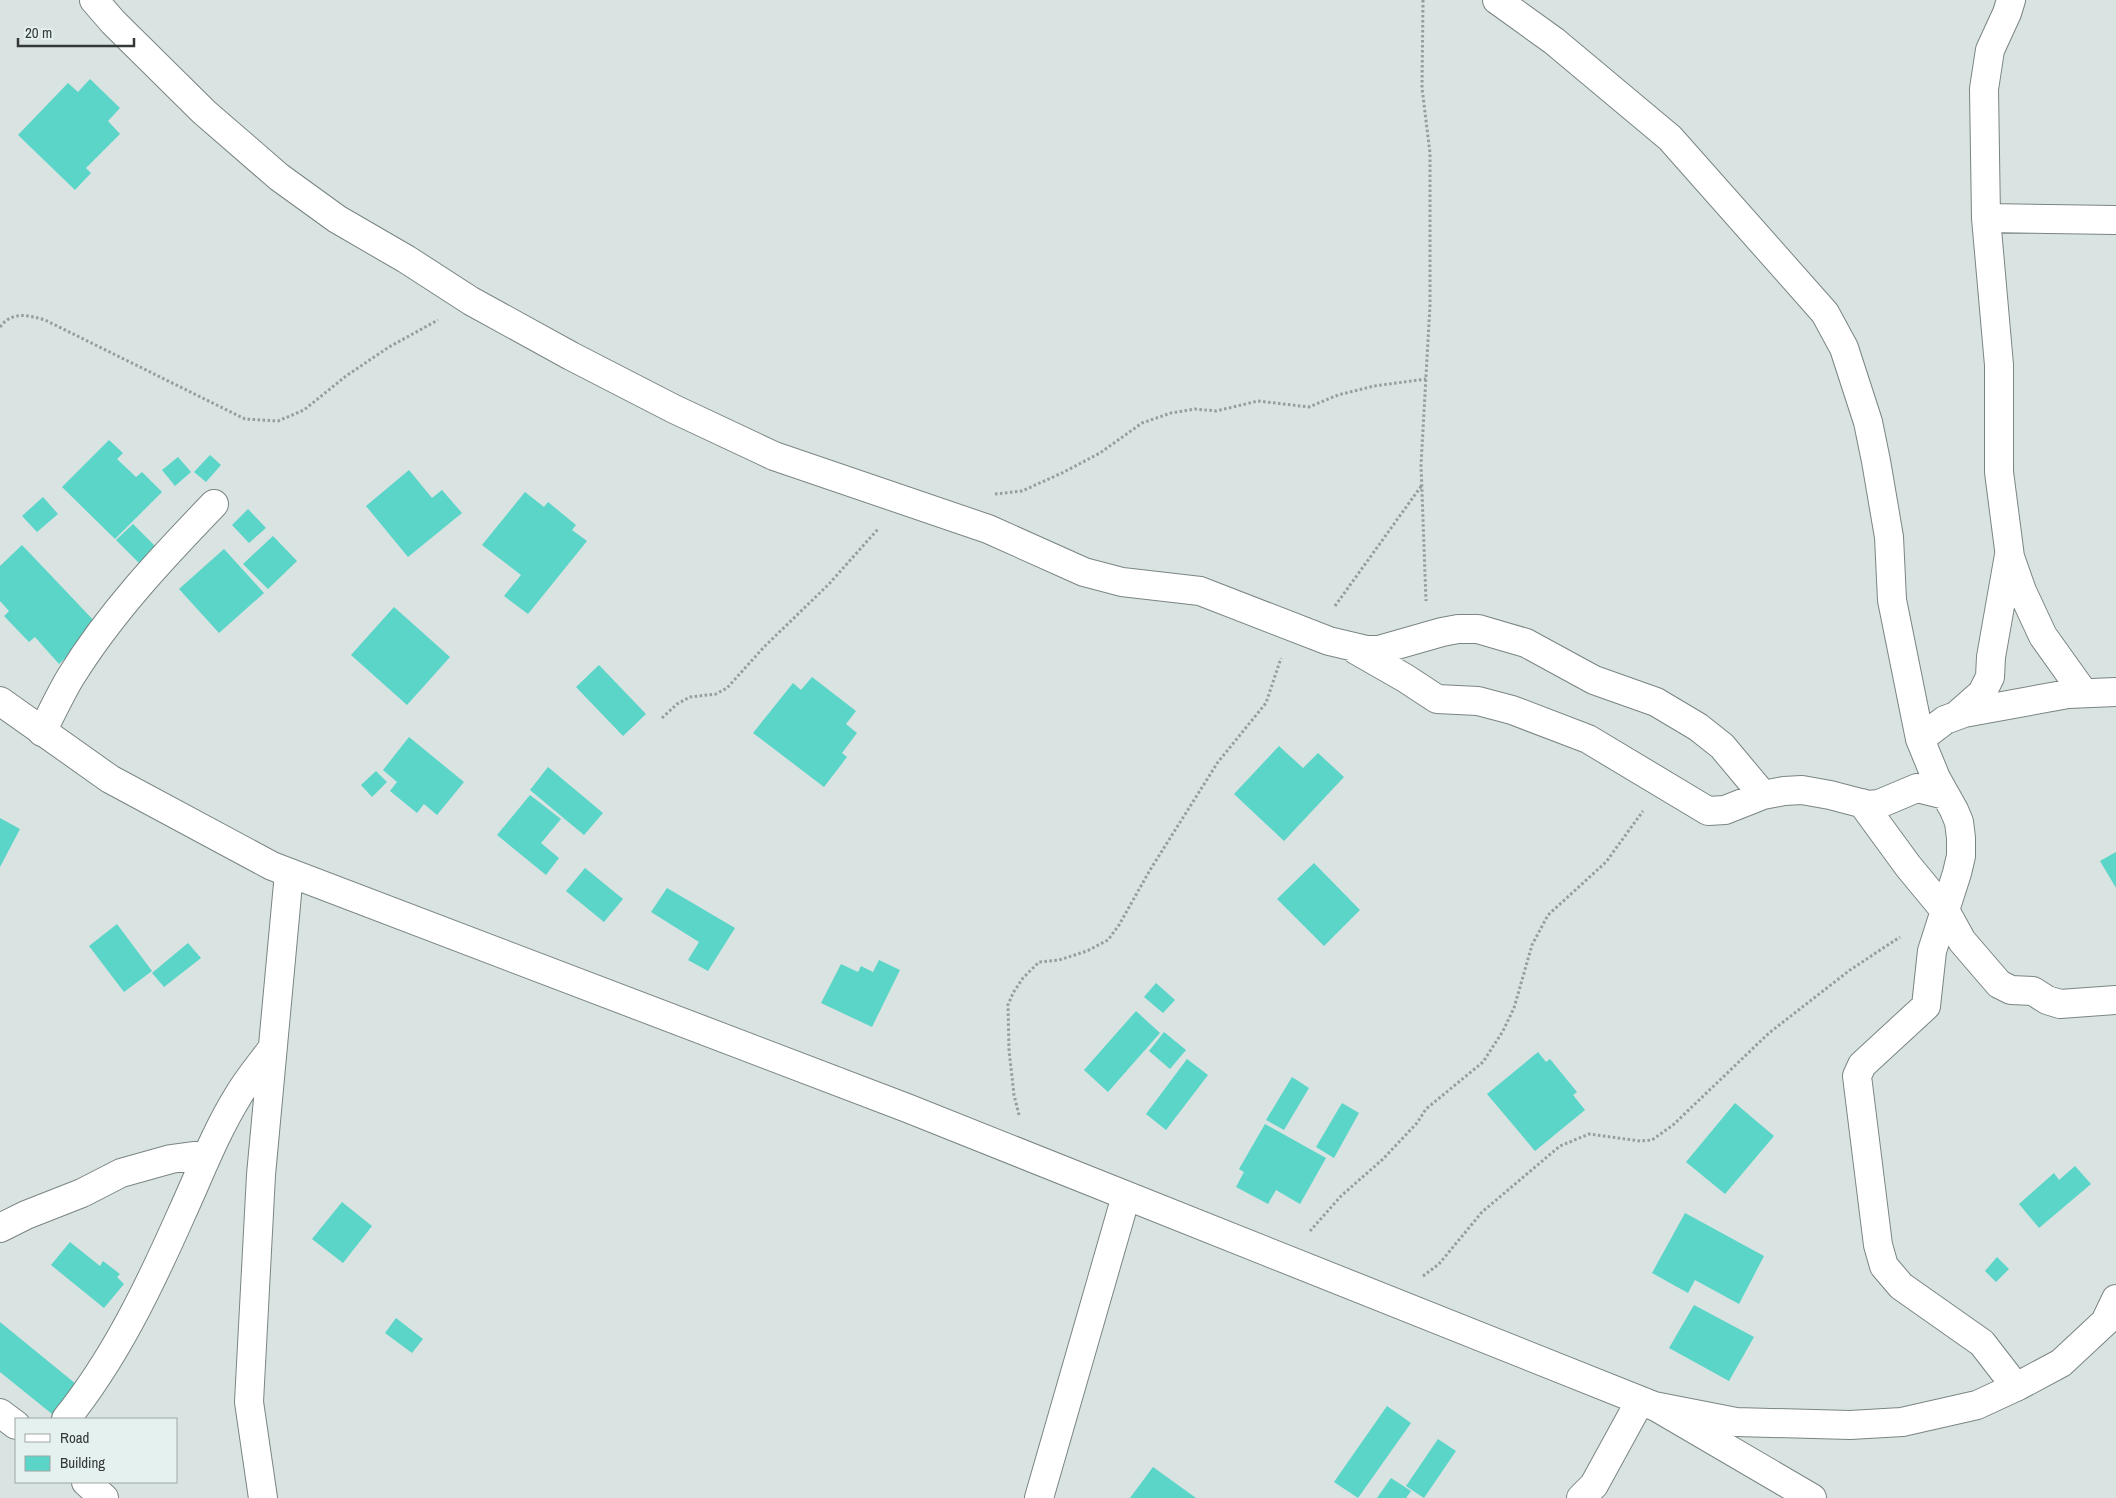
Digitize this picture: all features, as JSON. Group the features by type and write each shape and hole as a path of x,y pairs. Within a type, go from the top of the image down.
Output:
{"street":[{"path":"94,0 113,22 204,112 279,177 337,219 406,259 471,301 665,405 774,456 988,529 1084,572 1122,582 1200,591 1306,632 1348,646 1367,650 1379,650 1458,629 1478,629 1526,643 1594,680 1656,702 1698,727 1722,746 1763,795"},
{"path":"1496,0 1554,41 1670,138 1824,313 1844,348 1868,422 1889,537 1892,600 1920,739 1958,822 1961,856 1946,913 1932,951 1926,1006 1862,1065 1857,1076 1878,1245 1884,1266 1901,1286 1982,1343 2016,1387"},
{"path":"2011,0 1990,50 1984,90 1986,218 1999,365 1999,472 2009,551 2022,591 2043,636 2083,692"},
{"path":"1986,218 2116,220"},
{"path":"42,732 70,678 115,613 158,563 214,504"},
{"path":"1954,717 1982,693 1990,677 1991,657 2009,551"},
{"path":"1348,646 1438,699 1478,701 1512,710 1588,739 1656,778 1708,811 1725,810 1763,795 1802,790 1830,794 1862,803 1879,804 1917,788 1945,795"},
{"path":"1920,739 1945,720 1964,713 2083,692 2116,692"},
{"path":"0,702 110,779 272,866 907,1108 1647,1404 1812,1498"},
{"path":"1862,803 1908,866 1946,913 1962,941 2006,989 2032,991 2060,1004 2116,1000"},
{"path":"263,1498 249,1402 261,1176 289,873"},
{"path":"67,1418 84,1398 119,1341 156,1271 208,1154 238,1096 272,1048"},
{"path":"0,1228 121,1173 171,1159 208,1154"},
{"path":"1039,1498 1126,1196"},
{"path":"1647,1404 1736,1422 1850,1425 1912,1420 1978,1405 2061,1363 2105,1322 2116,1299"},
{"path":"1581,1498 1594,1485 1647,1404"},
{"path":"0,1413 15,1425"},
{"path":"87,1483 104,1498"}],"path":[{"path":"1422,0 1422,88 1430,153 1430,305 1422,464 1427,637"},
{"path":"0,327 14,316 30,316 45,320 246,419 278,421 304,410 346,376 389,347 471,301"},
{"path":"950,516 983,498 1002,492 1022,491 1062,473 1100,453 1142,423 1171,413 1195,409 1216,411 1258,401 1309,407 1338,395 1374,386 1426,379"},
{"path":"1020,1118 1014,1095 1009,1050 1008,1005 1022,978 1039,962 1060,960 1087,951 1108,940 1218,762 1266,702 1282,656 1306,632 1422,484"},
{"path":"662,718 677,704 690,697 716,694 727,688 764,646 829,584 905,501"},
{"path":"1292,1262 1312,1228 1341,1196 1383,1159 1417,1123 1426,1109 1483,1062 1503,1031 1514,1008 1532,945 1548,915 1606,862 1642,815 1656,778"},
{"path":"1390,1301 1439,1264 1482,1212 1560,1146 1589,1134 1640,1141 1652,1140 1674,1124 1770,1033 1850,970 1884,946 1931,919 1946,913"}],"building":[{"path":"90,79 120,108 108,121 120,134 86,168 91,173 75,190 18,135 68,83 78,92"},
{"path":"109,440 123,453 117,459 136,477 142,472 162,492 115,539 62,487"},
{"path":"210,455 221,465 206,482 194,472"},
{"path":"178,457 191,472 175,486 162,470"},
{"path":"409,470 432,498 442,490 462,513 408,557 366,506"},
{"path":"525,492 544,507 548,502 576,525 572,530 587,541 528,614 504,596 521,575 482,545"},
{"path":"43,497 58,514 37,532 22,516"},
{"path":"248,509 266,528 249,543 232,525"},
{"path":"133,524 161,552 144,568 116,540"},
{"path":"273,536 297,561 268,589 243,564"},
{"path":"22,545 99,626 59,664 35,637 29,642 4,616 9,611 0,601 0,566"},
{"path":"224,549 264,593 219,633 179,589"},
{"path":"394,607 450,657 407,705 351,655"},
{"path":"599,665 646,714 623,736 576,687"},
{"path":"812,677 856,711 846,724 857,733 842,753 847,757 824,787 753,733 793,683 801,690"},
{"path":"409,737 464,782 437,815 424,804 417,813 390,791 397,782 383,770"},
{"path":"1279,746 1303,768 1318,753 1344,777 1284,841 1234,794"},
{"path":"548,767 603,813 584,835 530,790"},
{"path":"376,771 387,782 372,797 361,785"},
{"path":"530,795 561,819 541,843 559,858 546,875 497,835"},
{"path":"0,818 20,829 0,867"},
{"path":"2116,852 2116,888 2100,861"},
{"path":"1314,863 1360,910 1324,946 1277,899"},
{"path":"585,868 623,899 604,922 566,891"},
{"path":"667,888 735,928 708,971 688,960 699,942 651,912"},
{"path":"117,924 152,971 124,992 89,946"},
{"path":"188,943 201,958 164,987 152,973"},
{"path":"879,960 900,970 872,1027 821,1003 841,964 858,972 861,966 873,972"},
{"path":"1156,983 1175,1000 1163,1013 1144,997"},
{"path":"1136,1011 1160,1033 1108,1092 1084,1070"},
{"path":"1164,1032 1186,1050 1170,1069 1149,1051"},
{"path":"1538,1052 1546,1062 1550,1059 1577,1092 1573,1095 1585,1110 1535,1151 1487,1094"},
{"path":"1187,1059 1208,1075 1166,1130 1146,1114"},
{"path":"1292,1077 1309,1088 1284,1130 1266,1120"},
{"path":"1342,1103 1359,1113 1334,1158 1316,1147"},
{"path":"1735,1103 1774,1136 1725,1194 1686,1162"},
{"path":"1265,1124 1326,1158 1300,1204 1276,1190 1268,1204 1236,1187 1244,1172 1239,1169"},
{"path":"2075,1166 2091,1184 2039,1228 2019,1204 2054,1173 2059,1180"},
{"path":"342,1202 372,1226 343,1263 312,1239"},
{"path":"1685,1213 1764,1256 1739,1304 1695,1280 1688,1293 1652,1273"},
{"path":"70,1242 100,1266 103,1261 120,1274 117,1277 124,1284 104,1308 51,1265"},
{"path":"1997,1257 2009,1269 1996,1282 1985,1271"},
{"path":"1694,1305 1754,1337 1729,1381 1669,1348"},
{"path":"396,1318 423,1339 412,1353 385,1333"},
{"path":"0,1322 76,1384 52,1414 0,1372"},
{"path":"1387,1406 1411,1423 1358,1498 1334,1482"},
{"path":"1438,1439 1456,1451 1424,1498 1406,1486"},
{"path":"1153,1467 1196,1498 1130,1498"},
{"path":"1391,1478 1411,1491 1406,1498 1377,1498"}]}
